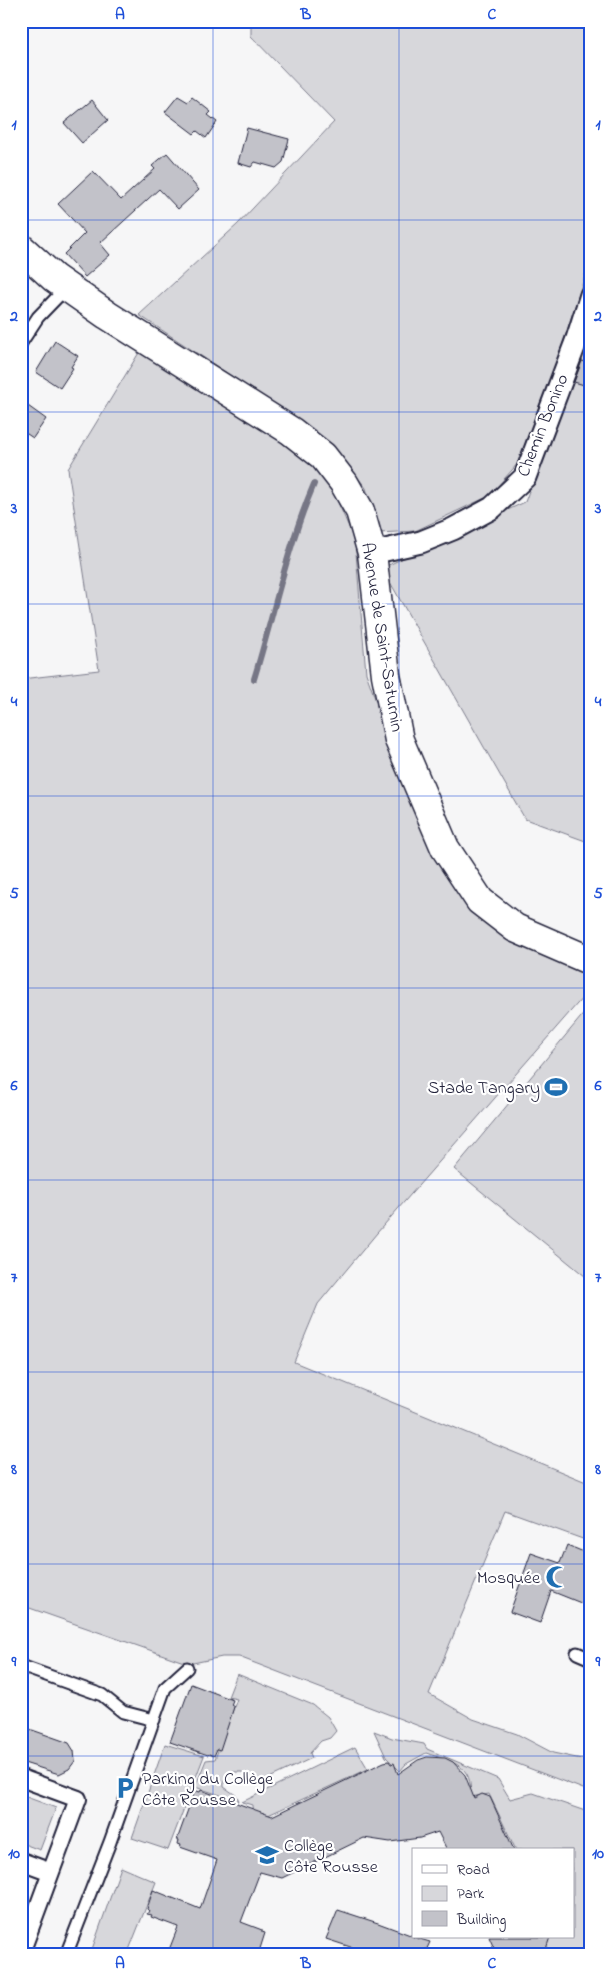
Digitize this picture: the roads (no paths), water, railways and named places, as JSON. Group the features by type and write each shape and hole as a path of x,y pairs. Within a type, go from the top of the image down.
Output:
{"main road":[{"name":"Avenue de Saint-Saturnin","path":"21,248 54,278 107,315 291,431 323,456 344,483 360,511 372,553 386,675 399,740 445,848 480,901 515,928 591,961"}],"street":[{"name":"Chemin Bonino","path":"372,553 421,542 453,529 492,508 525,477 577,339 591,295"},
{"path":"21,1778 78,1799 21,1953"},
{"path":"21,1861 51,1872"}],"lane":[{"path":"21,343 38,318 67,287"},
{"path":"577,1653 591,1659"},
{"path":"21,1666 102,1695 123,1712 154,1720"},
{"path":"66,1955 110,1842 165,1688 187,1668"}],"waterway":[{"path":"254,679 288,556 314,484"}],"place":[{"name":"Stade Tangary","path":"556,1087"},
{"name":"Mosquée","path":"557,1577"},
{"name":"Parking du Collège Côte Rousse","path":"125,1788"},
{"name":"Collège Côte Rousse","path":"267,1855"}]}
